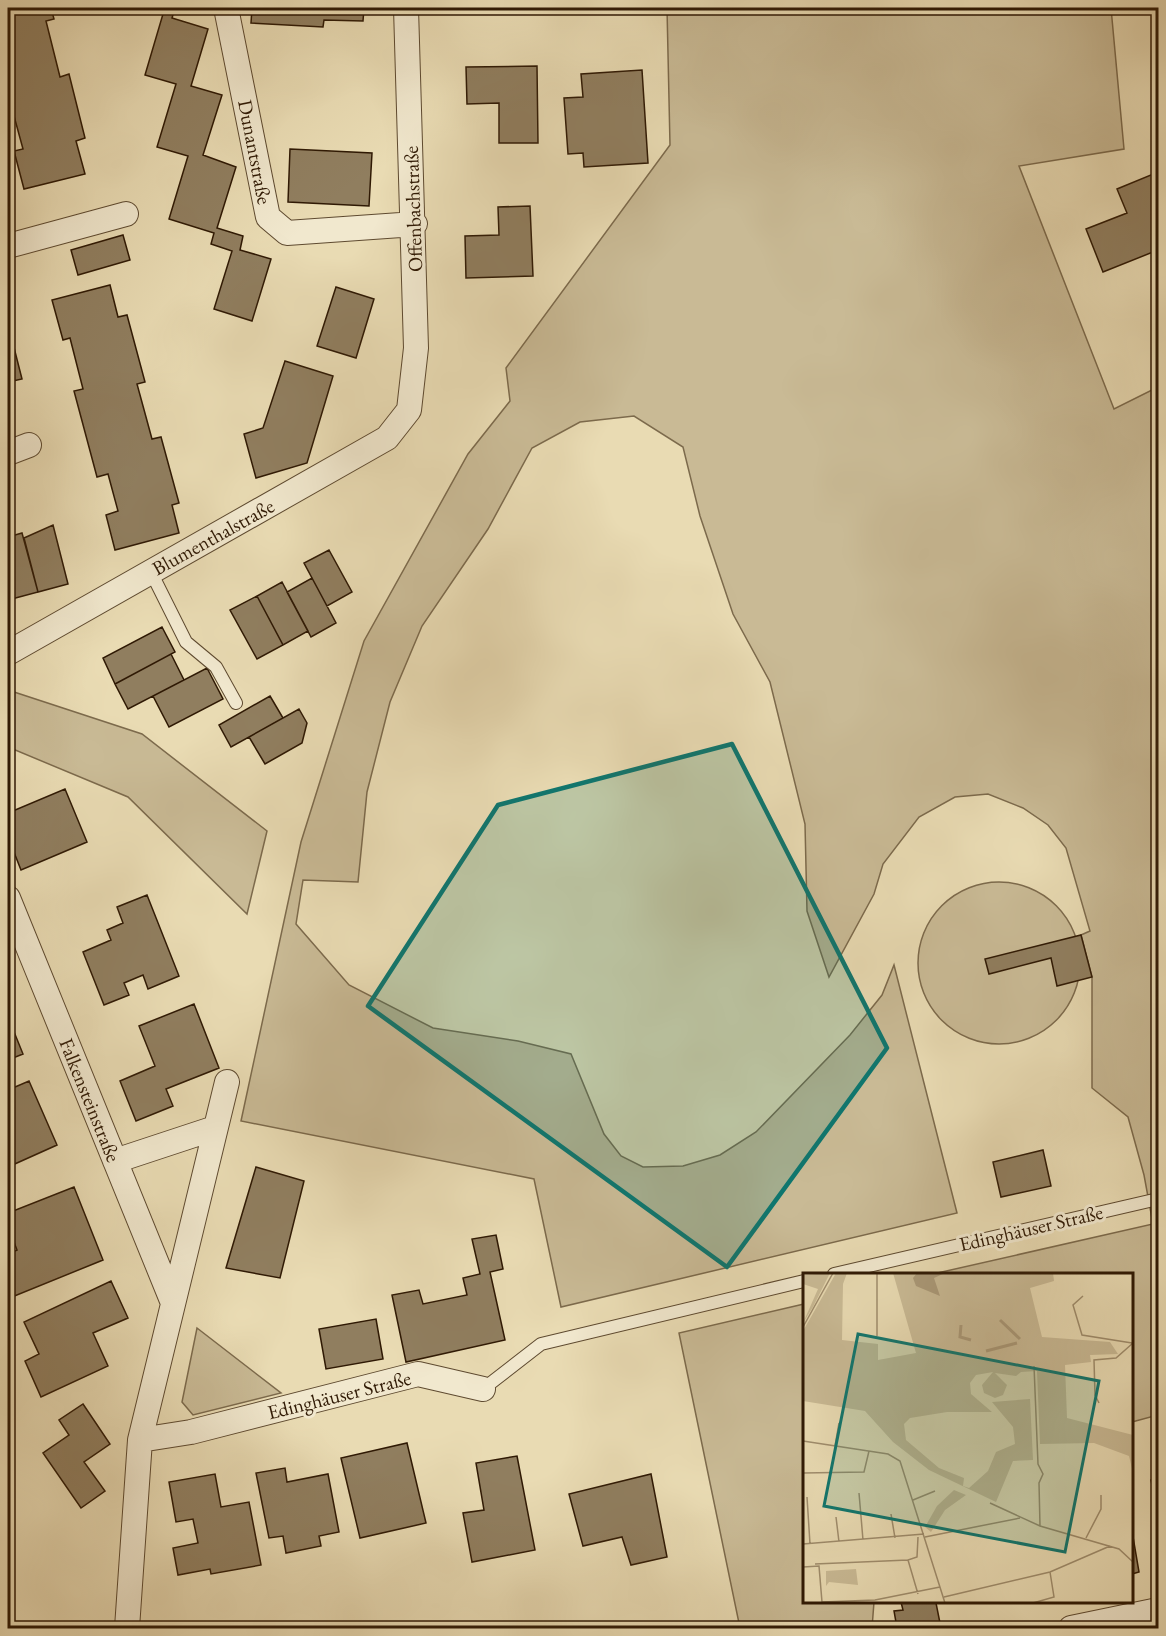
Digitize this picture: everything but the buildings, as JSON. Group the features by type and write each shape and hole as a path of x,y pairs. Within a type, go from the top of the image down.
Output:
{"street":[{"name":"Dunantstraße","path":"225,8 268,217 287,233 415,224"},
{"name":"Offenbachstraße","path":"406,8 415,224 416,348 408,410"},
{"path":"8,246 126,214"},
{"name":"Blumenthalstraße","path":"8,653 387,438 408,410"},
{"name":"Falkensteinstraße","path":"8,898 173,1303"},
{"path":"127,1629 140,1440 227,1082"},
{"path":"115,1161 215,1128"},
{"name":"Edinghäuser Straße","path":"140,1440 191,1432 418,1374 483,1389"},
{"path":"1071,1629 1158,1610"}],"lane":[{"path":"151,572 186,642 216,667 236,703"},
{"name":"Edinghäuser Straße","path":"843,1273 1158,1199"},
{"name":"Edinghäuser Straße","path":"483,1389 541,1344 803,1281"}],"highlighted area":[{"path":"732,744 887,1048 727,1267 368,1006 498,805"}],"shaded area":[{"path":"667,8 1111,8 1124,149 1019,166 1114,409 1158,387 1158,1415 1133,1422 1133,1273 937,1273 1153,1224 1144,1175 1128,1117 1092,1088 1092,977 1081,935 1090,931 1066,848 1048,825 1023,808 988,794 955,797 919,817 883,864 874,894 829,977 807,911 805,824 770,682 733,614 700,516 683,447 634,416 580,422 532,448 488,529 422,626 390,702 367,792 358,882 303,880 296,924 349,985 433,1028 518,1041 571,1054 604,1134 621,1156 643,1167 683,1166 720,1155 756,1132 850,1035 882,995 894,965 957,1213 561,1307 534,1179 241,1121 301,842 364,641 468,454 510,401 506,368 670,145"},
{"path":"8,690 142,734 267,831 247,914 128,797 8,747"},
{"path":"999,882 1015,883 1030,888 1044,895 1056,906 1067,918 1074,932 1079,947 1079,979 1074,994 1067,1008 1056,1020 1044,1031 1030,1038 1015,1043 999,1044 983,1043 968,1038 954,1031 942,1020 931,1008 924,994 919,979 918,963 919,947 924,932 931,918 942,906 954,895 968,888 983,883"},
{"path":"803,1304 803,1603 874,1603 872,1628 740,1628 679,1333"},
{"path":"197,1328 281,1393 193,1415 182,1402"}]}
